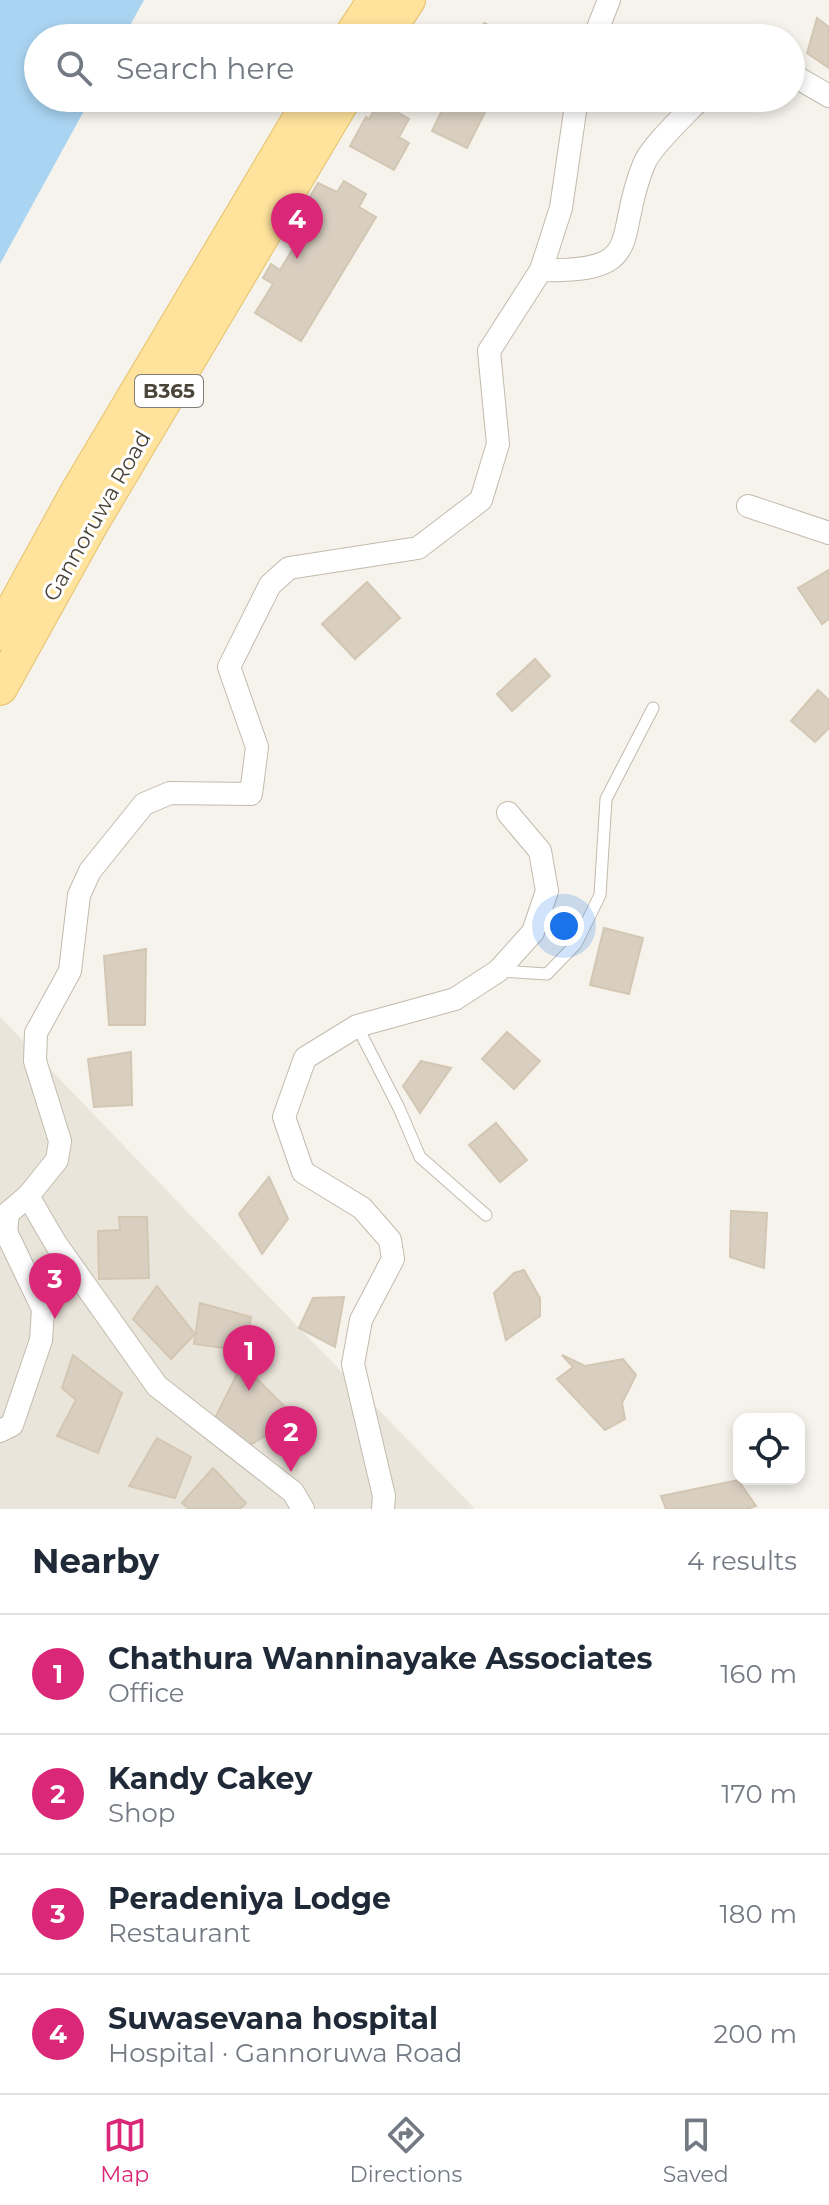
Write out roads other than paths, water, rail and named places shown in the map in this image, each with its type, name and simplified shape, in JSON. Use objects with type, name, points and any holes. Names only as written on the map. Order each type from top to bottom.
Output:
[{"type":"main road","points":[[359,24],[375,0]]},
{"type":"main road","points":[[392,24],[408,0]]},
{"type":"main road","name":"Gannoruwa Road","points":[[0,633],[77,493],[304,112]]},
{"type":"main road","name":"Gannoruwa Road","points":[[0,688],[91,524],[336,112]]},
{"type":"street","points":[[600,24],[609,0]]},
{"type":"street","points":[[805,82],[829,96]]},
{"type":"street","points":[[0,1431],[12,1425],[41,1340],[43,1309],[6,1232],[8,1213],[28,1196],[57,1160],[60,1141],[35,1061],[36,1033],[70,971],[79,895],[90,871],[144,804],[170,793],[251,794],[257,747],[229,667],[270,585],[289,568],[418,548],[481,500],[498,444],[489,351],[541,270],[561,208],[575,112]]},
{"type":"street","points":[[541,270],[571,271],[610,262],[622,248],[644,161],[688,112]]},
{"type":"street","points":[[748,506],[829,533]]},
{"type":"street","points":[[383,1509],[384,1496],[353,1364],[361,1320],[393,1259],[390,1240],[362,1208],[303,1172],[284,1117],[305,1058],[357,1026],[455,999],[498,971],[533,932],[547,891],[540,851],[508,813]]},
{"type":"street","points":[[28,1196],[56,1244],[157,1386],[293,1492],[303,1509]]},
{"type":"lane","points":[[498,971],[547,974],[576,944],[600,895],[606,799],[653,708]]},
{"type":"lane","points":[[357,1026],[420,1157],[486,1215]]},
{"type":"water","points":[[0,0],[144,0],[131,24],[24,24],[24,112],[83,112],[0,264]]},
{"type":"place","name":"Suwasevana hospital","points":[[297,259]]},
{"type":"place","name":"Peradeniya Lodge","points":[[55,1319]]},
{"type":"place","name":"Chathura Wanninayake Associates","points":[[249,1391]]},
{"type":"place","name":"Kandy Cakey","points":[[291,1472]]}]
